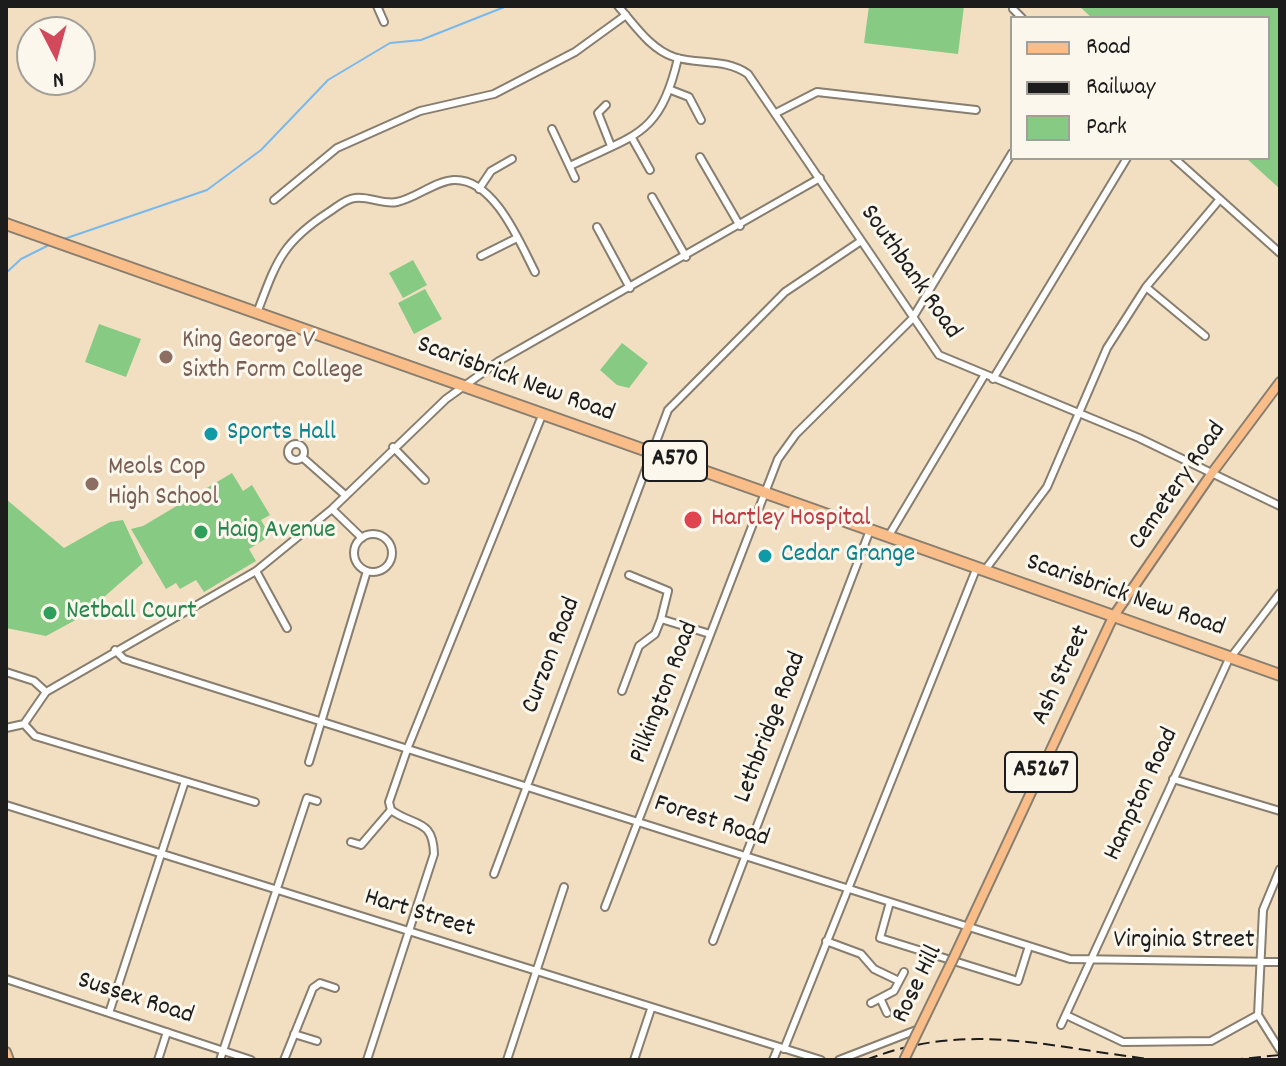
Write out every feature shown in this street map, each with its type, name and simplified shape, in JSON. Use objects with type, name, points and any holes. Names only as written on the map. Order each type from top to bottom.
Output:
[{"type":"highway","name":"Scarisbrick New Road","points":[[6,224],[1280,675]]},
{"type":"main road","name":"Cemetery Road","points":[[1113,617],[1212,473],[1280,382]]},
{"type":"main road","name":"Ash Street","points":[[969,927],[1113,617]]},
{"type":"main road","name":"Rose Hill","points":[[904,1060],[969,927]]},
{"type":"main road","points":[[6,1052],[9,1060]]},
{"type":"street","points":[[377,6],[384,22]]},
{"type":"street","name":"Southbank Road","points":[[618,6],[651,42],[678,58],[741,69],[778,112],[912,319],[939,355],[1212,473],[1280,506]]},
{"type":"street","points":[[1013,9],[1020,16]]},
{"type":"street","points":[[274,200],[337,148],[420,111],[494,94],[591,43],[626,15]]},
{"type":"street","points":[[570,166],[632,138],[653,123],[671,90],[678,58]]},
{"type":"street","points":[[671,90],[689,97],[701,120]]},
{"type":"street","points":[[778,112],[817,92],[976,110]]},
{"type":"street","points":[[606,105],[598,113],[611,146]]},
{"type":"street","points":[[552,129],[575,178]]},
{"type":"street","points":[[632,138],[650,170]]},
{"type":"street","name":"Pilkington Road","points":[[605,907],[778,459],[796,434],[912,319],[1010,156]]},
{"type":"street","points":[[700,157],[740,226]]},
{"type":"street","points":[[479,189],[491,171],[512,159]]},
{"type":"street","points":[[993,379],[1126,160]]},
{"type":"street","points":[[1176,160],[1280,253]]},
{"type":"street","points":[[6,728],[24,724],[46,692],[256,571],[332,509],[393,447],[464,386],[533,339],[686,257],[820,178]]},
{"type":"street","points":[[257,313],[278,257],[288,244],[342,203],[359,197],[394,202],[450,180],[465,182],[479,189],[499,206],[535,272]]},
{"type":"street","points":[[652,197],[686,257]]},
{"type":"street","points":[[773,1060],[781,1048],[981,569],[1047,487],[1107,348],[1146,287],[1220,199]]},
{"type":"street","points":[[597,227],[630,288]]},
{"type":"street","points":[[481,256],[517,238]]},
{"type":"street","name":"Curzon Road","points":[[494,874],[668,410],[785,292],[861,241]]},
{"type":"street","points":[[1146,287],[1205,336]]},
{"type":"street","points":[[888,537],[984,376]]},
{"type":"street","points":[[391,810],[389,802],[408,747],[543,413]]},
{"type":"street","points":[[393,447],[425,480]]},
{"type":"street","points":[[302,457],[345,495]]},
{"type":"street","points":[[332,509],[362,538]]},
{"type":"street","name":"Lethbridge Road","points":[[713,941],[870,530]]},
{"type":"street","points":[[380,536],[392,550],[385,568],[367,571],[358,564],[354,553],[362,538],[380,536]]},
{"type":"street","points":[[256,571],[287,628]]},
{"type":"street","points":[[309,762],[367,571]]},
{"type":"street","points":[[622,691],[639,646],[655,634],[668,591],[629,575]]},
{"type":"street","name":"Hampton Road","points":[[1061,1025],[1230,657],[1280,593]]},
{"type":"street","points":[[661,619],[710,634]]},
{"type":"street","name":"Forest Road","points":[[115,650],[124,659],[1029,946],[1088,962]]},
{"type":"street","points":[[6,672],[34,681],[46,692]]},
{"type":"street","points":[[24,724],[35,736],[255,802]]},
{"type":"street","points":[[1173,779],[1280,811]]},
{"type":"street","points":[[109,1013],[185,781]]},
{"type":"street","points":[[217,803],[220,792]]},
{"type":"street","points":[[220,1060],[307,798],[317,801]]},
{"type":"street","name":"Hart Street","points":[[6,805],[821,1060]]},
{"type":"street","points":[[351,842],[361,845],[391,810]]},
{"type":"street","points":[[367,1060],[434,854],[434,839],[421,824],[391,810]]},
{"type":"street","points":[[1278,1048],[1258,1015],[1263,910],[1280,869]]},
{"type":"street","points":[[507,1060],[564,887]]},
{"type":"street","points":[[890,902],[880,938],[1018,981],[1029,946]]},
{"type":"street","points":[[826,941],[861,954],[874,969],[899,981]]},
{"type":"street","name":"Virginia Street","points":[[1088,962],[1280,962]]},
{"type":"street","points":[[871,1003],[894,991],[904,972]]},
{"type":"street","name":"Sussex Road","points":[[6,979],[251,1060]]},
{"type":"street","points":[[284,1060],[313,988],[320,983],[335,988]]},
{"type":"street","points":[[881,1000],[887,1013]]},
{"type":"street","points":[[634,1060],[651,1009]]},
{"type":"street","points":[[1066,1015],[1123,1042],[1211,1041],[1258,1015]]},
{"type":"street","points":[[288,1017],[298,1023]]},
{"type":"street","points":[[839,1060],[919,1029]]},
{"type":"street","points":[[158,1060],[167,1032]]},
{"type":"street","points":[[294,1034],[317,1041]]},
{"type":"green space","points":[[869,6],[964,6],[958,54],[864,43]]},
{"type":"green space","points":[[1079,6],[1280,6],[1280,189],[1248,160],[1270,160],[1270,16],[1090,16]]},
{"type":"green space","points":[[413,260],[427,285],[403,298],[389,273]]},
{"type":"green space","points":[[425,289],[442,319],[414,334],[398,303]]},
{"type":"green space","points":[[99,324],[141,339],[126,377],[85,362]]},
{"type":"green space","points":[[622,343],[648,363],[629,388],[617,385],[600,370]]},
{"type":"green space","name":"Haig Avenue","points":[[232,473],[243,491],[252,485],[270,515],[261,520],[270,536],[249,549],[256,561],[204,592],[196,580],[180,589],[176,583],[166,589],[131,529],[143,526]]},
{"type":"green space","points":[[6,499],[64,548],[110,522],[123,520],[143,563],[81,617],[46,636],[6,628]]},
{"type":"waterway","points":[[61,240],[207,190],[261,150],[328,80],[390,43],[421,40],[507,6]]},
{"type":"waterway","points":[[6,273],[21,259],[51,244]]},
{"type":"railway","points":[[866,1060],[940,1041],[976,1039],[1047,1044],[1158,1060]]},
{"type":"railway","points":[[1231,1060],[1280,1055]]},
{"type":"place","name":"King George V Sixth Form College","points":[[166,357]]},
{"type":"place","name":"Sports Hall","points":[[211,434]]},
{"type":"place","name":"Meols Cop High School","points":[[92,484]]},
{"type":"place","name":"Hartley Hospital","points":[[693,520]]},
{"type":"place","name":"Haig Avenue","points":[[201,532]]},
{"type":"place","name":"Cedar Grange","points":[[765,556]]},
{"type":"place","name":"Netball Court","points":[[50,613]]}]
